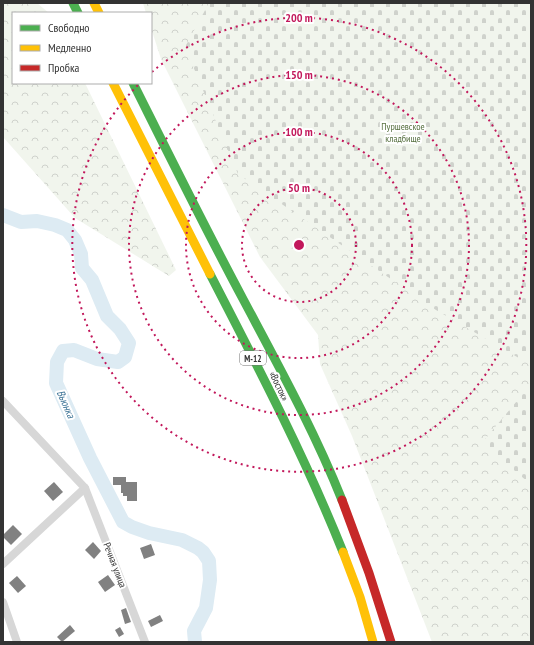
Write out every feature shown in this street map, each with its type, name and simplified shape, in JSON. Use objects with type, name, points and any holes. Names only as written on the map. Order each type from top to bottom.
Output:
[{"type":"highway","points":[[73,3],[78,12]]},
{"type":"highway","points":[[94,3],[98,12]]},
{"type":"highway","name":"«Восток»","points":[[114,84],[267,386],[326,507],[360,597],[373,642]]},
{"type":"highway","name":"«Восток»","points":[[134,84],[326,461],[344,503],[375,587],[391,642]]},
{"type":"street","points":[[3,401],[86,488],[3,564]]},
{"type":"street","name":"Речная улица","points":[[86,488],[145,642]]},
{"type":"street","points":[[3,602],[16,642]]},
{"type":"green space","points":[[3,3],[37,3],[48,12],[12,12],[12,84],[85,84],[176,270],[169,276],[75,218],[3,137]]},
{"type":"green space","points":[[143,3],[531,3],[531,642],[432,642],[352,436],[320,364],[318,335],[260,257],[161,59],[152,31],[152,12],[146,12]]},
{"type":"green space","name":"Пуршевское кладбище","points":[[209,3],[531,3],[531,365],[436,310],[238,174],[185,47]]},
{"type":"green space","points":[[531,384],[531,479],[528,482],[482,443]]},
{"type":"building","points":[[113,477],[126,477],[126,482],[137,482],[137,501],[127,501],[127,496],[123,496],[123,493],[121,493],[121,485],[113,485]]},
{"type":"building","points":[[54,482],[63,492],[53,501],[44,491]]},
{"type":"building","points":[[13,525],[22,534],[11,545],[3,537],[3,535]]},
{"type":"building","points":[[93,542],[101,551],[94,559],[85,550]]},
{"type":"building","points":[[151,544],[155,555],[144,559],[140,548]]},
{"type":"building","points":[[108,575],[115,585],[105,592],[98,582]]},
{"type":"building","points":[[17,576],[26,586],[18,593],[9,583]]},
{"type":"building","points":[[126,608],[131,622],[125,624],[121,610]]},
{"type":"building","points":[[160,615],[163,621],[151,627],[148,621]]},
{"type":"building","points":[[70,625],[75,631],[62,642],[57,637]]},
{"type":"building","points":[[120,627],[124,634],[119,637],[115,630]]},
{"type":"waterway","name":"Вьюнка","points":[[3,215],[21,222],[37,221],[55,225],[67,230],[75,240],[81,254],[82,268],[92,280],[107,316],[120,329],[129,343],[125,357],[118,362],[97,359],[74,350],[63,351],[57,362],[56,383],[90,458],[123,522],[149,533],[182,540],[198,548],[203,552],[209,561],[210,580],[206,608],[194,631],[195,642]]},
{"type":"traffic: fast","points":[[73,3],[78,12]]},
{"type":"traffic: fast","points":[[134,84],[187,191],[295,398],[320,448],[342,500]]},
{"type":"traffic: fast","points":[[210,274],[297,446],[343,552]]},
{"type":"traffic: slow","points":[[94,3],[98,12]]},
{"type":"traffic: slow","points":[[114,84],[210,274]]},
{"type":"traffic: slow","points":[[343,552],[360,597],[373,642]]},
{"type":"traffic: jam","points":[[342,500],[369,573],[391,642]]}]
